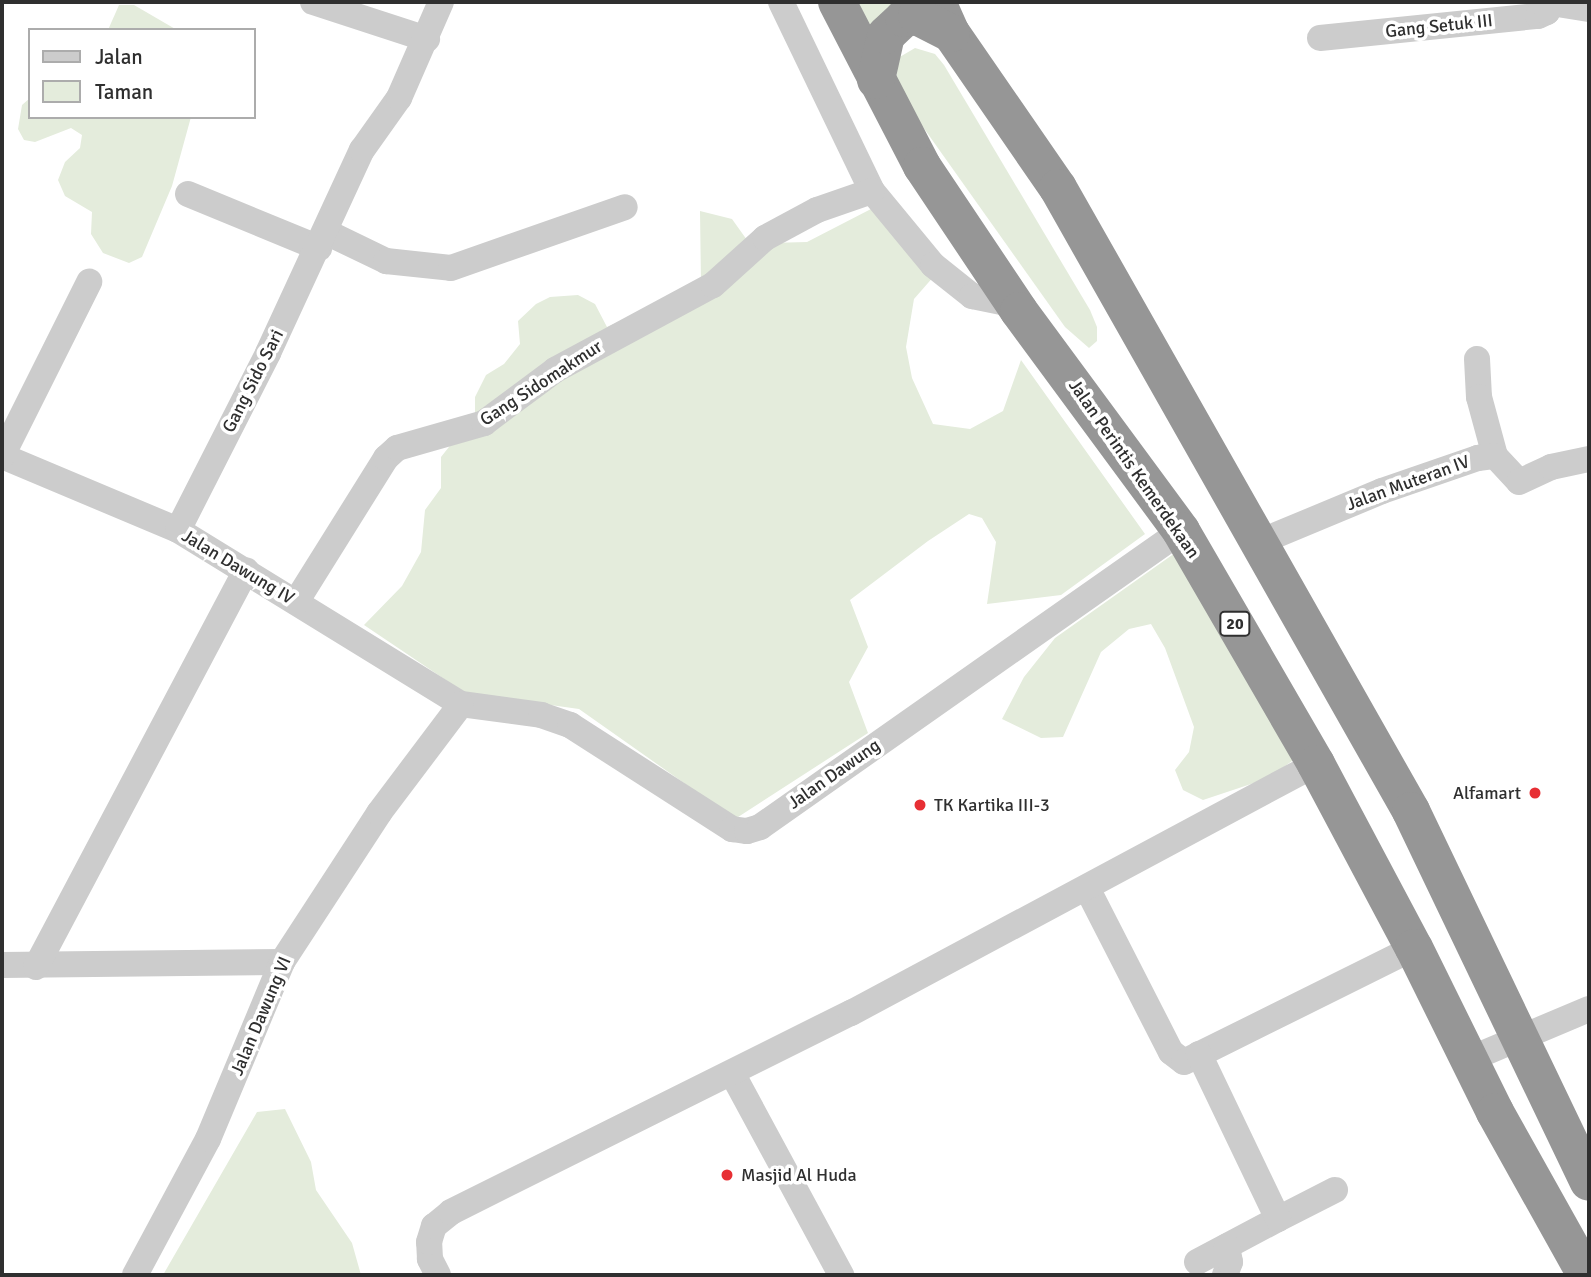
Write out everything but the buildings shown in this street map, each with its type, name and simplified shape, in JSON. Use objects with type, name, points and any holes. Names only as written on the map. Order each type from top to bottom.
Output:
[{"type":"highway","name":"Jalan Perintis Kemerdekaan","points":[[837,2],[922,166],[1016,305],[1181,531],[1316,764],[1586,1275]]},
{"type":"highway","points":[[876,80],[886,35],[904,18],[944,17],[1058,188],[1262,541],[1411,811],[1589,1182]]},
{"type":"street","points":[[313,2],[427,39]]},
{"type":"street","name":"Gang Sido Sari","points":[[178,530],[323,240],[362,150],[399,99],[441,2]]},
{"type":"street","points":[[781,2],[872,191],[933,265],[972,296],[1016,305]]},
{"type":"street","points":[[1551,2],[1589,9]]},
{"type":"street","name":"Gang Setuk III","points":[[1320,38],[1538,16],[1551,2]]},
{"type":"street","name":"Gang Sidomakmur","points":[[296,602],[386,458],[397,448],[484,423],[555,370],[713,285],[765,237],[817,210],[872,191]]},
{"type":"street","points":[[188,194],[386,261],[451,268],[625,207]]},
{"type":"street","name":"Jalan Dawung IV","points":[[89,282],[2,456],[178,530],[461,704]]},
{"type":"street","points":[[1477,359],[1479,397],[1495,456]]},
{"type":"street","name":"Jalan Muteran IV","points":[[1262,541],[1382,491],[1495,456],[1519,482],[1551,467],[1589,459]]},
{"type":"street","name":"Jalan Dawung","points":[[461,704],[541,715],[570,725],[732,829],[747,831],[760,827],[1181,531]]},
{"type":"street","points":[[36,967],[246,570]]},
{"type":"street","name":"Jalan Dawung VI","points":[[135,1275],[208,1139],[282,962],[379,813],[461,704]]},
{"type":"street","points":[[438,1275],[430,1259],[429,1242],[434,1226],[451,1212],[732,1073],[1087,888],[1316,764]]},
{"type":"street","points":[[1087,888],[1171,1052],[1184,1062],[1414,948]]},
{"type":"street","points":[[2,965],[36,967],[282,962]]},
{"type":"street","points":[[1470,1059],[1589,1009]]},
{"type":"street","points":[[1199,1054],[1278,1219]]},
{"type":"street","points":[[732,1073],[841,1275]]},
{"type":"street","points":[[1197,1262],[1335,1190]]},
{"type":"street","points":[[1225,1275],[1230,1262],[1227,1246]]},
{"type":"green space","points":[[853,2],[879,3],[920,2],[872,27]]},
{"type":"green space","points":[[119,5],[134,5],[174,28],[109,28]]},
{"type":"green space","points":[[915,48],[935,54],[944,65],[1090,310],[1097,327],[1097,341],[1089,348],[1065,327],[896,89],[898,58]]},
{"type":"green space","points":[[28,100],[28,119],[190,119],[172,186],[142,257],[129,263],[103,253],[91,234],[92,212],[65,196],[58,180],[65,162],[80,148],[82,135],[71,128],[35,142],[24,140],[18,129],[22,105]]},
{"type":"green space","points":[[871,209],[935,275],[914,299],[906,347],[912,378],[933,424],[970,429],[1003,411],[1021,360],[1145,534],[1061,595],[987,604],[996,542],[982,518],[969,514],[928,541],[850,600],[868,647],[849,682],[868,733],[735,819],[579,709],[465,693],[364,625],[402,586],[421,552],[425,510],[441,488],[441,457],[475,414],[475,397],[486,375],[504,364],[520,344],[518,321],[536,304],[550,297],[578,295],[595,304],[607,327],[701,285],[700,211],[732,219],[747,240],[769,243],[807,242]]},
{"type":"green space","points":[[1175,553],[1296,758],[1269,778],[1203,800],[1183,790],[1175,770],[1189,752],[1194,727],[1165,648],[1151,624],[1129,629],[1101,652],[1063,737],[1041,738],[1002,719],[1024,677],[1055,638]]},
{"type":"green space","points":[[285,1109],[311,1162],[316,1190],[352,1243],[361,1275],[163,1275],[257,1112]]},
{"type":"place","name":"Alfamart","points":[[1535,793]]},
{"type":"place","name":"TK Kartika III-3","points":[[920,805]]},
{"type":"place","name":"Masjid Al Huda","points":[[727,1175]]}]
